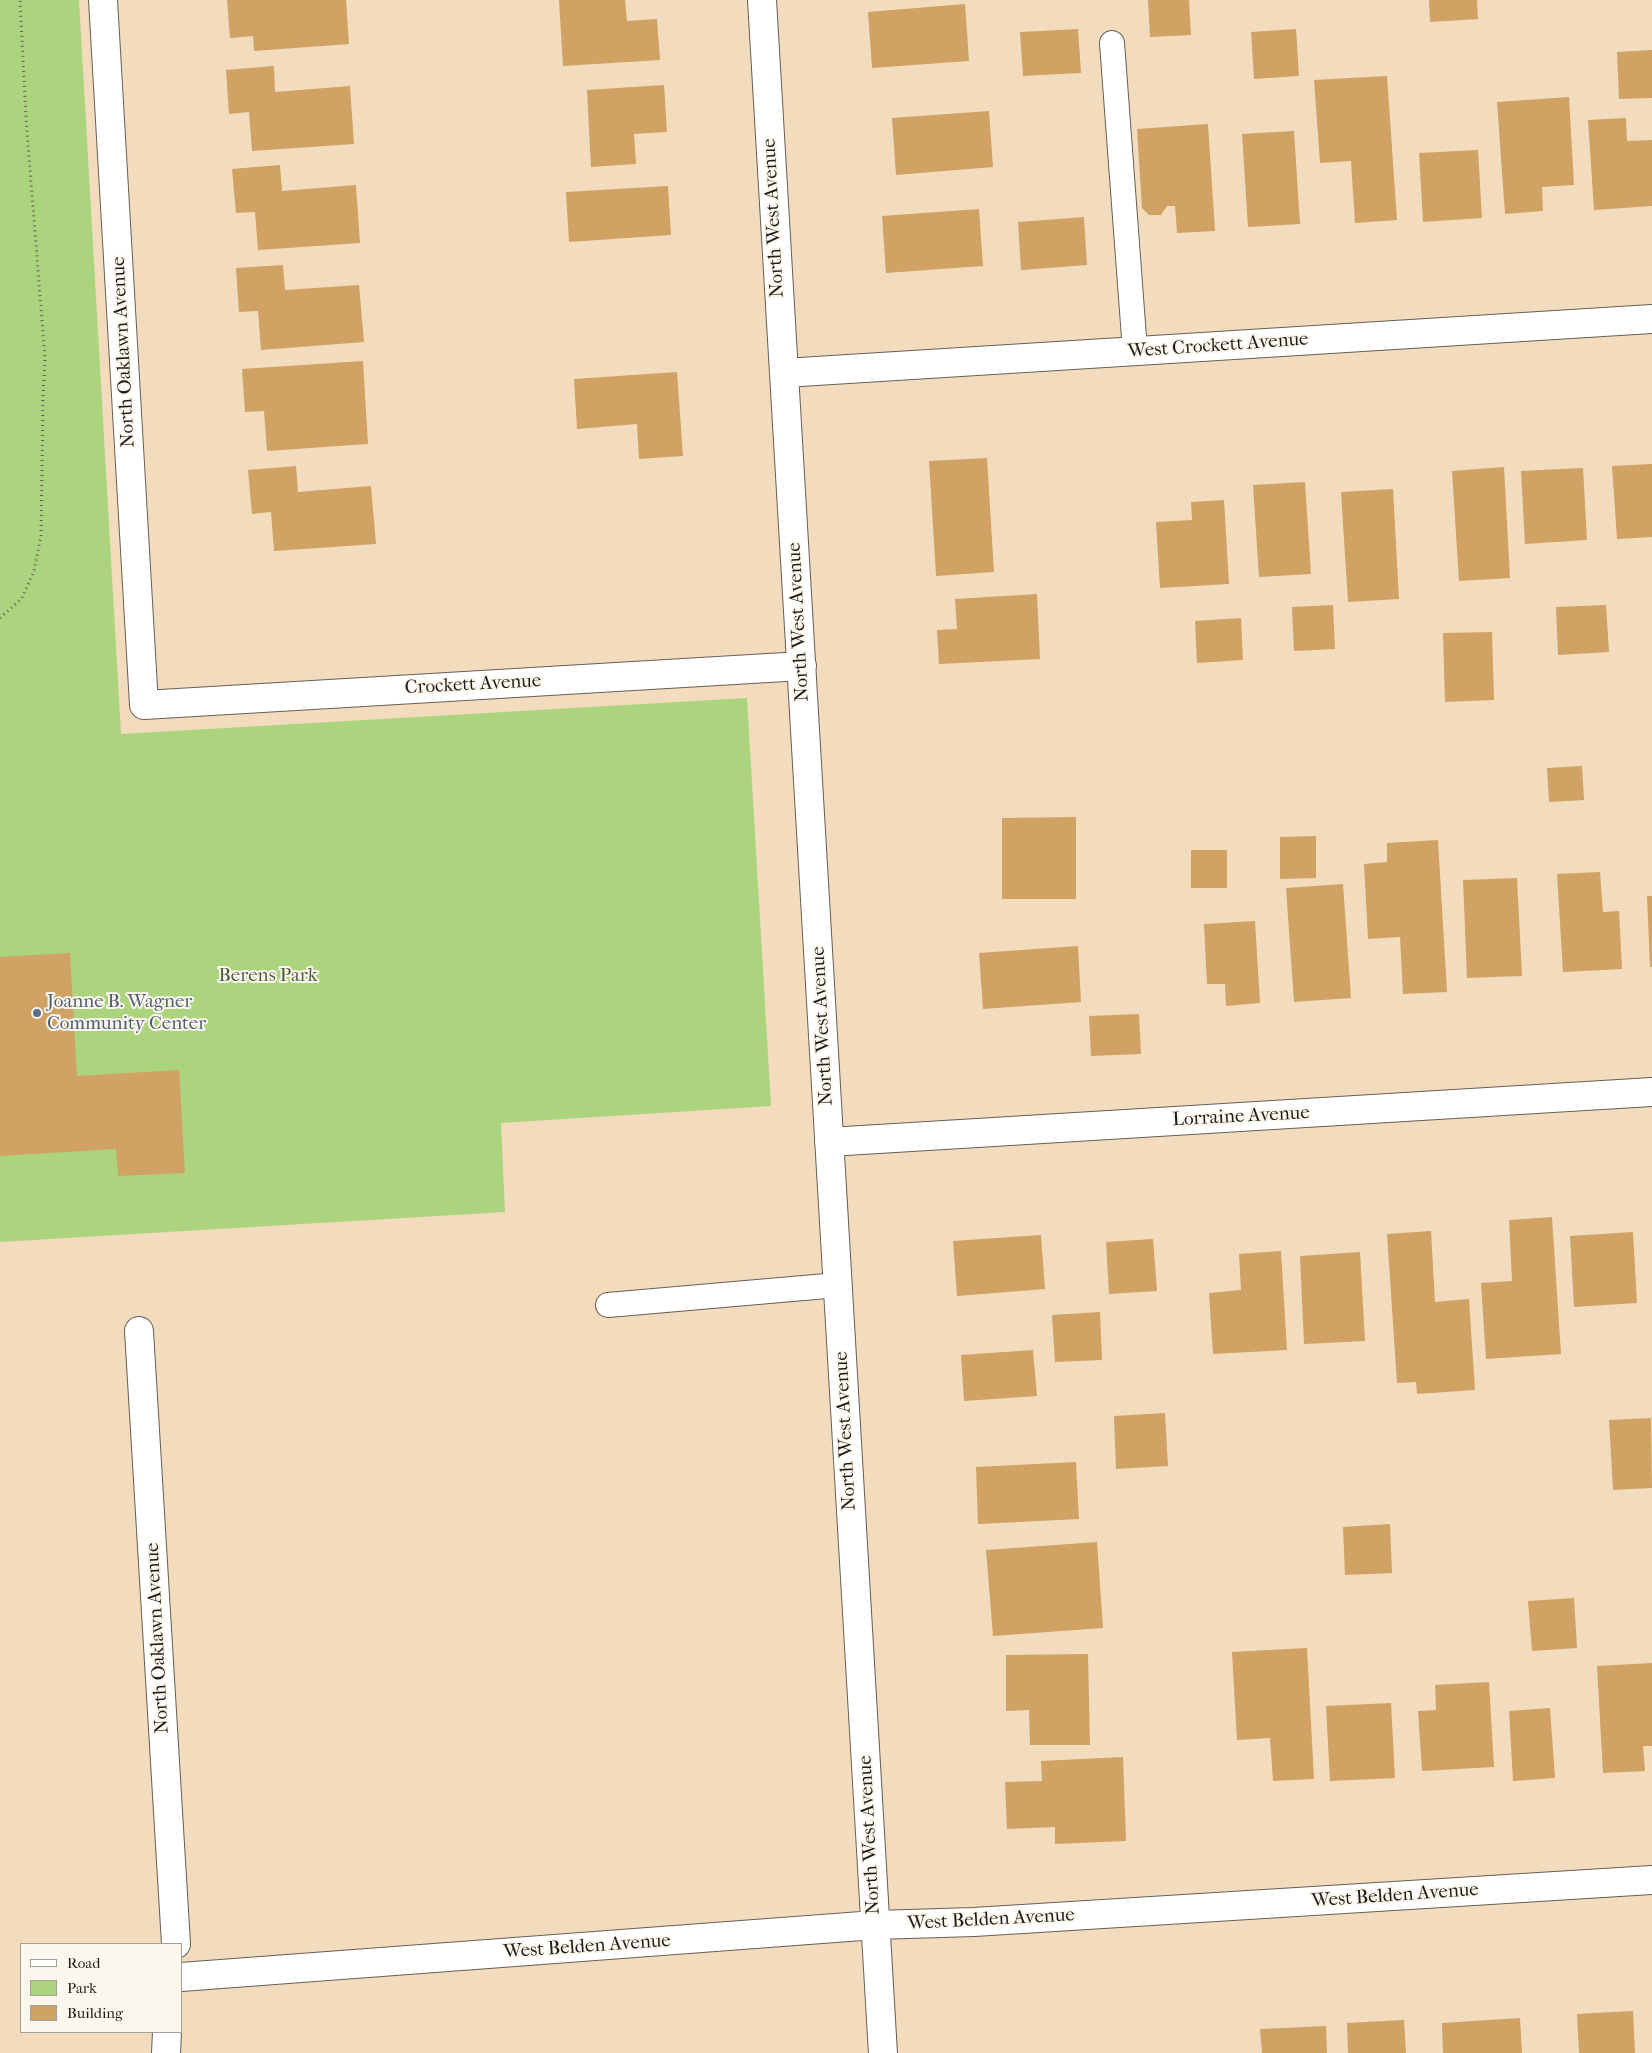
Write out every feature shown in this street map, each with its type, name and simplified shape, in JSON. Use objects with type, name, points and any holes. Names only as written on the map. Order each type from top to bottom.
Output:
[{"type":"street","name":"North Oaklawn Avenue","points":[[104,0],[144,705]]},
{"type":"street","name":"North West Avenue","points":[[762,0],[883,2053]]},
{"type":"street","name":"West Crockett Avenue","points":[[784,373],[1652,319]]},
{"type":"street","name":"Crockett Avenue","points":[[144,705],[802,666]]},
{"type":"street","name":"Lorraine Avenue","points":[[829,1142],[1652,1092]]},
{"type":"street","name":"North Oaklawn Avenue","points":[[139,1331],[176,1943]]},
{"type":"street","name":"West Belden Avenue","points":[[182,1977],[875,1925],[984,1922],[1652,1880]]},
{"type":"street","points":[[166,2053],[167,2033]]},
{"type":"lane","points":[[1112,43],[1135,351]]},
{"type":"lane","points":[[608,1305],[838,1284]]},
{"type":"path","points":[[0,618],[22,598],[34,572],[41,536],[45,358],[26,119],[20,0]]},
{"type":"green space","name":"Berens Park","points":[[0,0],[79,0],[121,734],[747,698],[771,1106],[501,1123],[505,1212],[0,1242]]},
{"type":"building","points":[[227,0],[346,0],[349,44],[254,51],[253,36],[230,38]]},
{"type":"building","points":[[559,0],[625,0],[627,21],[657,19],[660,60],[563,66]]},
{"type":"building","points":[[1148,0],[1189,0],[1191,35],[1150,37]]},
{"type":"building","points":[[1429,0],[1477,0],[1478,19],[1430,22]]},
{"type":"building","points":[[965,4],[969,61],[872,68],[868,12]]},
{"type":"building","points":[[1078,29],[1081,73],[1023,76],[1020,32]]},
{"type":"building","points":[[1296,29],[1299,76],[1254,79],[1251,32]]},
{"type":"building","points":[[1652,50],[1652,98],[1619,99],[1617,52]]},
{"type":"building","points":[[274,66],[275,92],[350,86],[354,144],[252,151],[249,112],[229,114],[226,70]]},
{"type":"building","points":[[1387,76],[1397,220],[1355,223],[1351,161],[1320,163],[1314,80]]},
{"type":"building","points":[[664,85],[667,132],[634,134],[636,164],[591,167],[587,90]]},
{"type":"building","points":[[1569,97],[1574,185],[1542,187],[1543,211],[1505,214],[1497,102]]},
{"type":"building","points":[[989,111],[993,167],[896,175],[892,118]]},
{"type":"building","points":[[1626,118],[1627,141],[1652,140],[1652,206],[1594,210],[1588,120]]},
{"type":"building","points":[[1208,124],[1215,231],[1177,233],[1175,206],[1167,206],[1161,215],[1149,215],[1142,208],[1137,129]]},
{"type":"building","points":[[1294,131],[1300,224],[1248,227],[1242,134]]},
{"type":"building","points":[[1478,150],[1482,218],[1423,222],[1419,153]]},
{"type":"building","points":[[280,165],[282,191],[356,185],[360,243],[258,250],[255,212],[236,213],[232,169]]},
{"type":"building","points":[[668,186],[671,235],[569,242],[566,192]]},
{"type":"building","points":[[979,209],[983,266],[886,273],[882,216]]},
{"type":"building","points":[[1084,217],[1087,265],[1021,270],[1018,222]]},
{"type":"building","points":[[283,265],[285,290],[359,285],[364,342],[261,350],[258,311],[239,312],[236,268]]},
{"type":"building","points":[[363,361],[368,444],[267,451],[264,411],[245,412],[242,369]]},
{"type":"building","points":[[677,372],[683,456],[639,459],[637,424],[577,429],[574,379]]},
{"type":"building","points":[[987,458],[994,572],[936,576],[929,461]]},
{"type":"building","points":[[1652,464],[1652,537],[1617,539],[1612,466]]},
{"type":"building","points":[[296,466],[298,492],[371,486],[376,544],[274,551],[271,512],[252,514],[248,470]]},
{"type":"building","points":[[1504,467],[1510,578],[1459,581],[1452,471]]},
{"type":"building","points":[[1583,468],[1587,540],[1525,544],[1521,471]]},
{"type":"building","points":[[1305,482],[1311,574],[1259,577],[1253,485]]},
{"type":"building","points":[[1393,489],[1399,599],[1348,602],[1341,492]]},
{"type":"building","points":[[1224,500],[1229,584],[1160,588],[1156,522],[1192,520],[1191,502]]},
{"type":"building","points":[[1037,594],[1040,659],[939,664],[937,630],[957,629],[955,599]]},
{"type":"building","points":[[1333,605],[1335,649],[1294,651],[1292,607]]},
{"type":"building","points":[[1606,605],[1609,652],[1558,655],[1556,607]]},
{"type":"building","points":[[1241,618],[1243,660],[1197,663],[1195,621]]},
{"type":"building","points":[[1492,632],[1494,700],[1445,702],[1443,633]]},
{"type":"building","points":[[1582,766],[1584,800],[1549,802],[1547,768]]},
{"type":"building","points":[[1076,817],[1076,899],[1002,899],[1002,818]]},
{"type":"building","points":[[1316,836],[1316,878],[1280,879],[1280,837]]},
{"type":"building","points":[[1438,840],[1447,992],[1403,994],[1400,937],[1368,939],[1364,864],[1387,862],[1387,843]]},
{"type":"building","points":[[1191,850],[1227,850],[1227,888],[1191,888]]},
{"type":"building","points":[[1600,872],[1603,912],[1619,911],[1622,969],[1563,972],[1557,874]]},
{"type":"building","points":[[1517,878],[1522,976],[1467,978],[1463,880]]},
{"type":"building","points":[[1343,884],[1351,998],[1294,1002],[1286,888]]},
{"type":"building","points":[[1647,896],[1652,896],[1652,967],[1650,967]]},
{"type":"building","points":[[1255,921],[1260,1003],[1226,1006],[1225,984],[1207,984],[1204,924]]},
{"type":"building","points":[[1078,946],[1081,1002],[983,1009],[979,953]]},
{"type":"building","name":"Joanne B. Wagner Community Center","points":[[70,953],[77,1076],[179,1070],[185,1173],[118,1176],[116,1149],[0,1156],[0,957]]},
{"type":"building","points":[[1139,1014],[1141,1054],[1091,1056],[1089,1016]]},
{"type":"building","points":[[1552,1217],[1561,1354],[1486,1359],[1481,1283],[1512,1281],[1509,1220]]},
{"type":"building","points":[[1431,1231],[1435,1302],[1469,1299],[1475,1390],[1417,1394],[1416,1382],[1397,1383],[1387,1234]]},
{"type":"building","points":[[1633,1232],[1637,1303],[1574,1307],[1570,1236]]},
{"type":"building","points":[[1041,1235],[1045,1289],[957,1296],[953,1241]]},
{"type":"building","points":[[1153,1239],[1157,1291],[1109,1294],[1106,1242]]},
{"type":"building","points":[[1281,1251],[1287,1350],[1213,1354],[1209,1293],[1241,1290],[1239,1254]]},
{"type":"building","points":[[1360,1252],[1365,1341],[1304,1344],[1300,1256]]},
{"type":"building","points":[[1100,1312],[1102,1360],[1055,1362],[1052,1315]]},
{"type":"building","points":[[1033,1350],[1037,1396],[964,1401],[961,1355]]},
{"type":"building","points":[[1165,1413],[1168,1466],[1116,1469],[1114,1416]]},
{"type":"building","points":[[1651,1418],[1652,1488],[1613,1490],[1609,1420]]},
{"type":"building","points":[[1076,1462],[1079,1519],[978,1524],[976,1467]]},
{"type":"building","points":[[1390,1524],[1392,1573],[1345,1575],[1343,1527]]},
{"type":"building","points":[[1097,1542],[1103,1628],[993,1636],[986,1550]]},
{"type":"building","points":[[1574,1598],[1577,1648],[1532,1651],[1528,1601]]},
{"type":"building","points":[[1307,1648],[1314,1779],[1273,1781],[1270,1738],[1237,1740],[1232,1652]]},
{"type":"building","points":[[1088,1654],[1090,1745],[1030,1745],[1029,1710],[1006,1711],[1006,1655]]},
{"type":"building","points":[[1652,1663],[1652,1746],[1643,1746],[1645,1771],[1603,1773],[1597,1666]]},
{"type":"building","points":[[1489,1682],[1494,1767],[1422,1771],[1418,1711],[1436,1710],[1435,1685]]},
{"type":"building","points":[[1391,1703],[1395,1778],[1330,1781],[1326,1706]]},
{"type":"building","points":[[1550,1708],[1555,1778],[1513,1781],[1509,1711]]},
{"type":"building","points":[[1123,1757],[1126,1841],[1055,1844],[1055,1827],[1007,1829],[1005,1782],[1042,1781],[1041,1761]]},
{"type":"building","points":[[1633,2011],[1635,2053],[1579,2053],[1577,2014]]},
{"type":"building","points":[[1520,2018],[1522,2053],[1443,2053],[1442,2023]]},
{"type":"building","points":[[1404,2020],[1406,2053],[1348,2053],[1347,2023]]},
{"type":"building","points":[[1326,2026],[1327,2053],[1262,2053],[1260,2029]]},
{"type":"place","name":"Joanne B. Wagner Community Center","points":[[37,1013]]}]
